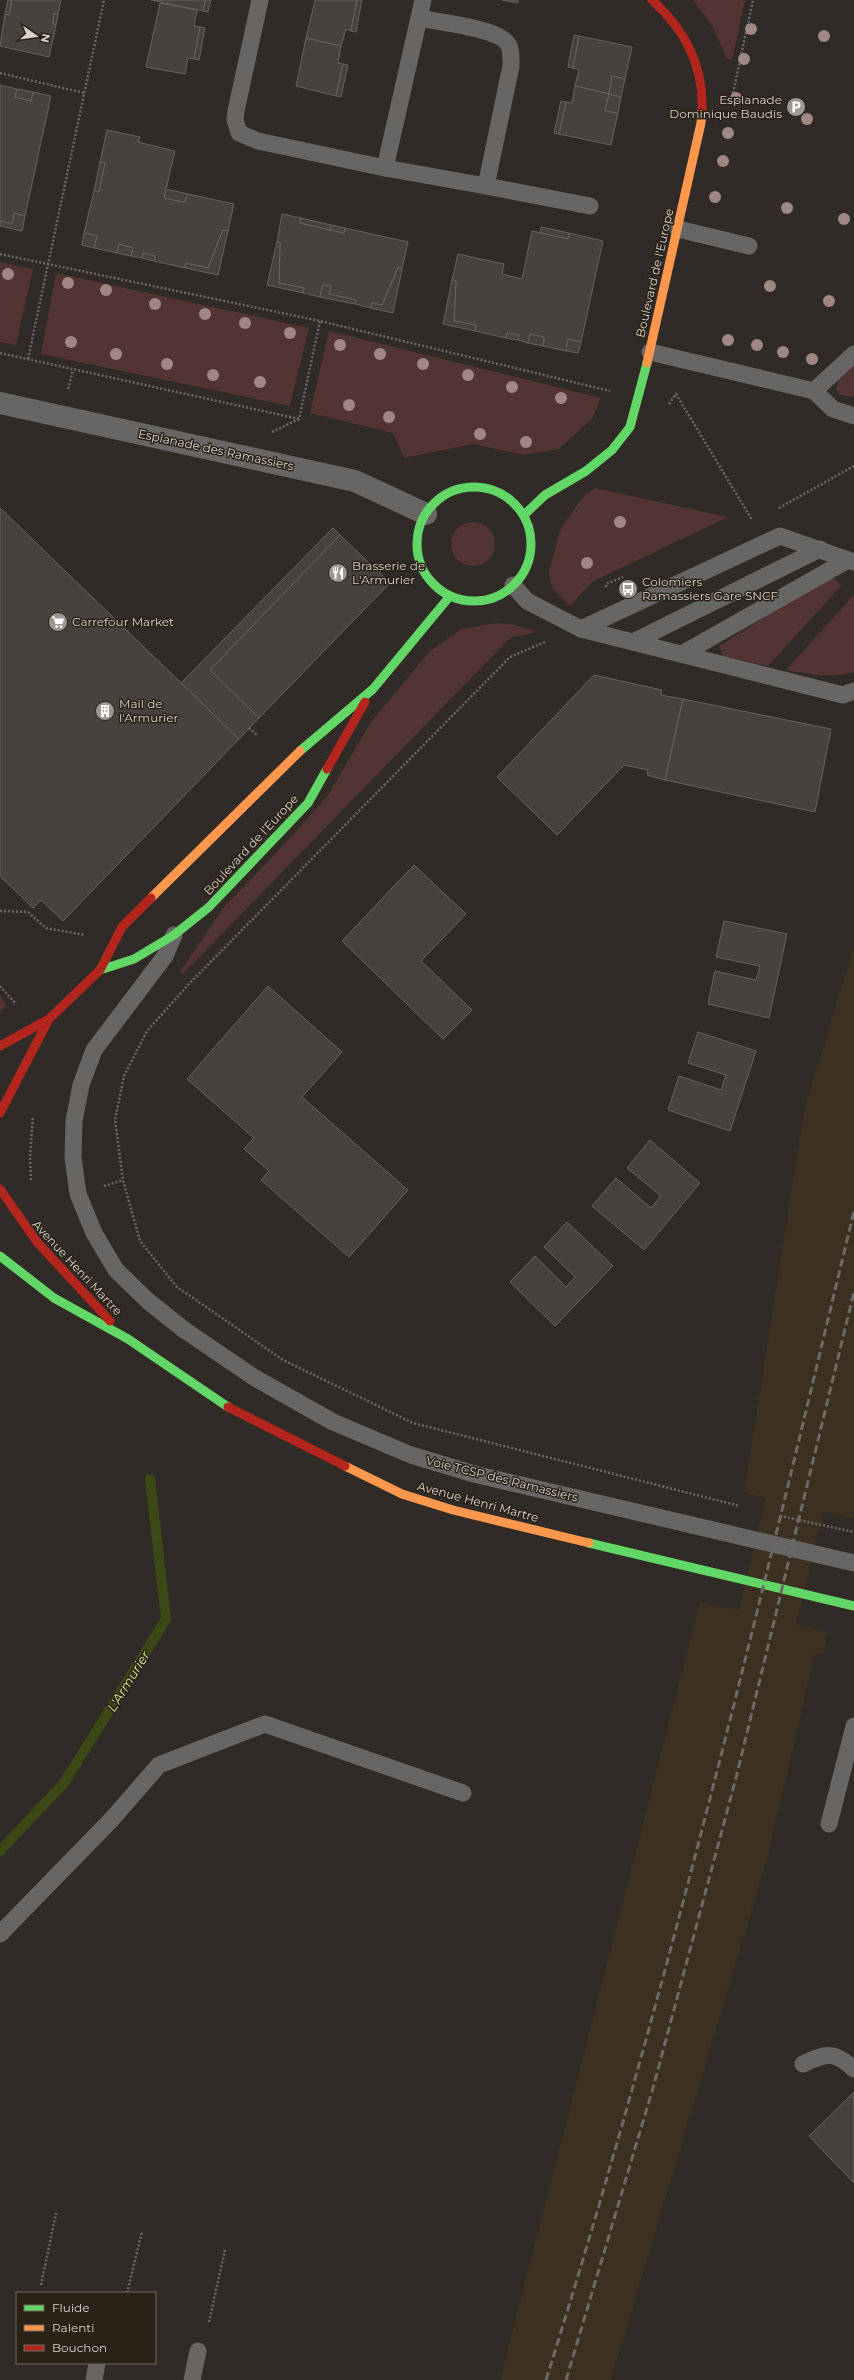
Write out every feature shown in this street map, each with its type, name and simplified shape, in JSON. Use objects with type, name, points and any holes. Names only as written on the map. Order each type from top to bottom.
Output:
[{"type":"main road","name":"Boulevard de l'Europe","points":[[524,515],[545,495],[586,471],[612,450],[630,427],[639,398],[678,229],[700,123],[703,88],[700,69],[688,44],[675,23],[652,0]]},
{"type":"main road","points":[[463,488],[487,488],[508,498],[524,515],[529,529],[531,545],[529,560],[522,574],[513,585],[499,595],[483,600],[466,600],[450,596],[430,580],[421,565],[417,548],[418,530],[426,514],[442,496],[463,488]]},
{"type":"main road","name":"Boulevard de l'Europe","points":[[100,970],[134,959],[174,935],[209,907],[308,802],[373,689],[450,596]]},
{"type":"main road","name":"Boulevard de l'Europe","points":[[0,1046],[49,1019],[100,970],[122,927],[240,811],[283,766],[373,689]]},
{"type":"main road","name":"Boulevard de l'Europe","points":[[0,1113],[15,1088],[49,1019]]},
{"type":"main road","name":"Avenue Henri Martre","points":[[0,1189],[22,1225],[70,1280],[128,1339]]},
{"type":"main road","name":"Avenue Henri Martre","points":[[0,1256],[54,1298],[128,1339],[237,1413],[402,1494],[453,1510],[854,1606]]},
{"type":"street","name":"Esplanade des Ramassiers","points":[[0,403],[355,481],[426,514]]},
{"type":"lane","points":[[260,0],[236,110],[235,120],[239,134],[258,141],[386,168],[590,206]]},
{"type":"lane","points":[[386,168],[423,0]]},
{"type":"lane","points":[[419,18],[491,33],[504,38],[510,49],[511,66],[486,186]]},
{"type":"lane","points":[[678,229],[749,246]]},
{"type":"lane","points":[[650,352],[814,391],[833,409],[854,416]]},
{"type":"lane","points":[[814,391],[854,354]]},
{"type":"lane","points":[[574,626],[780,536],[820,549],[850,561]]},
{"type":"lane","points":[[632,642],[820,549]]},
{"type":"lane","points":[[682,654],[850,561]]},
{"type":"lane","points":[[513,585],[527,601],[574,626],[843,695],[854,691]]},
{"type":"lane","name":"Voie TCSP des Ramassiers","points":[[174,935],[165,956],[94,1050],[81,1085],[74,1121],[73,1158],[78,1194],[88,1220],[116,1270],[148,1301],[183,1329],[255,1378],[332,1422],[411,1455],[474,1474],[854,1563]]},
{"type":"lane","points":[[0,1934],[112,1820],[158,1765],[265,1724],[463,1793]]},
{"type":"lane","points":[[829,1824],[854,1726]]},
{"type":"lane","points":[[803,2064],[816,2058],[832,2055],[840,2057],[854,2069]]},
{"type":"lane","points":[[192,2380],[198,2351]]},
{"type":"lane","points":[[94,2380],[98,2364]]},
{"type":"path","points":[[28,359],[104,0]]},
{"type":"path","points":[[0,73],[84,93]]},
{"type":"path","points":[[0,254],[320,321],[639,398]]},
{"type":"path","points":[[299,419],[320,321]]},
{"type":"path","points":[[0,353],[299,419]]},
{"type":"path","points":[[67,392],[73,370]]},
{"type":"path","points":[[676,394],[754,523]]},
{"type":"path","points":[[270,433],[299,419]]},
{"type":"path","points":[[774,511],[854,466]]},
{"type":"path","points":[[574,626],[549,640],[510,657],[189,984],[147,1031],[124,1076],[115,1120],[123,1180],[140,1241],[177,1287],[283,1360],[413,1423],[741,1507]]},
{"type":"path","points":[[249,728],[257,735]]},
{"type":"path","points":[[0,911],[28,912],[46,928],[86,935]]},
{"type":"path","points":[[0,986],[16,1004],[11,1009]]},
{"type":"path","points":[[15,1088],[33,1106],[30,1157],[31,1186]]},
{"type":"path","points":[[779,1516],[854,1532]]},
{"type":"path","points":[[41,2285],[56,2213]]},
{"type":"path","points":[[127,2292],[142,2232]]},
{"type":"path","points":[[209,2322],[225,2250]]},
{"type":"shaded area","points":[[693,0],[745,0],[732,60],[727,59],[713,27]]},
{"type":"shaded area","points":[[0,262],[33,269],[16,345],[0,342]]},
{"type":"shaded area","points":[[56,273],[309,328],[290,406],[41,354]]},
{"type":"shaded area","points":[[329,331],[601,398],[592,419],[559,449],[524,455],[473,444],[404,458],[393,433],[310,413]]},
{"type":"shaded area","points":[[854,365],[854,397],[840,395],[836,390],[838,381]]},
{"type":"shaded area","points":[[595,488],[728,517],[592,582],[570,606],[552,588],[549,572],[560,530],[582,498]]},
{"type":"shaded area","points":[[473,522],[485,526],[491,532],[495,544],[491,556],[485,562],[473,566],[461,562],[455,556],[451,544],[455,532],[461,526]]},
{"type":"shaded area","points":[[834,577],[841,586],[768,666],[723,656],[719,646],[825,579]]},
{"type":"shaded area","points":[[854,595],[854,672],[828,675],[786,670]]},
{"type":"shaded area","points":[[496,623],[515,625],[537,632],[510,638],[183,974],[180,972],[224,907],[294,834],[328,795],[371,722],[429,652],[461,629]]},
{"type":"shaded area","points":[[854,946],[854,1519],[823,1512],[796,1624],[827,1632],[823,1653],[815,1653],[767,1859],[611,2380],[500,2380],[700,1602],[739,1610],[766,1498],[744,1493],[804,1111]]},
{"type":"shaded area","points":[[0,995],[7,1005],[0,1012]]},
{"type":"building","points":[[8,0],[12,0],[9,15],[5,14]]},
{"type":"building","points":[[12,0],[61,0],[58,14],[54,14],[53,24],[56,25],[49,57],[0,46],[5,14],[9,15]]},
{"type":"building","points":[[151,0],[205,0],[203,11]]},
{"type":"building","points":[[205,0],[211,0],[208,12],[203,11]]},
{"type":"building","points":[[315,0],[357,0],[351,31],[346,29],[341,46],[306,38]]},
{"type":"building","points":[[357,0],[362,0],[356,32],[351,31]]},
{"type":"building","points":[[502,0],[518,0],[518,3]]},
{"type":"building","points":[[160,3],[197,10],[194,26],[200,27],[194,59],[188,58],[185,74],[146,67]]},
{"type":"building","points":[[54,14],[58,14],[56,25],[53,24]]},
{"type":"building","points":[[200,27],[205,28],[199,60],[194,59]]},
{"type":"building","points":[[574,35],[579,36],[573,68],[568,67]]},
{"type":"building","points":[[579,36],[632,47],[625,79],[612,76],[609,94],[575,86],[579,70],[573,68]]},
{"type":"building","points":[[306,38],[341,46],[338,63],[343,64],[336,96],[296,86]]},
{"type":"building","points":[[343,64],[348,65],[341,97],[336,96]]},
{"type":"building","points":[[612,76],[625,79],[621,97],[609,94]]},
{"type":"building","points":[[0,85],[17,89],[15,97],[31,101],[33,92],[51,96],[25,216],[14,213],[12,224],[1,221],[0,226]]},
{"type":"building","points":[[575,86],[609,94],[605,111],[618,113],[611,145],[559,134],[566,102],[572,103]]},
{"type":"building","points":[[17,89],[33,92],[31,101],[15,97]]},
{"type":"building","points":[[609,94],[621,97],[618,113],[605,111]]},
{"type":"building","points":[[561,101],[566,102],[559,134],[554,133]]},
{"type":"building","points":[[107,130],[140,137],[138,142],[175,151],[164,198],[184,202],[188,194],[234,204],[228,231],[223,230],[208,268],[186,263],[185,268],[154,261],[155,256],[143,253],[142,258],[131,256],[133,248],[119,244],[117,253],[94,248],[97,236],[84,233],[94,191],[99,192],[105,163],[100,162]]},
{"type":"building","points":[[100,162],[105,163],[99,192],[94,191]]},
{"type":"building","points":[[166,189],[188,194],[184,202],[164,198]]},
{"type":"building","points":[[14,213],[25,216],[22,231],[0,226],[1,221],[12,224]]},
{"type":"building","points":[[282,214],[301,218],[300,223],[330,230],[344,233],[345,228],[408,242],[402,269],[398,268],[382,305],[372,303],[371,308],[355,304],[356,300],[329,294],[331,286],[323,285],[320,297],[303,293],[304,288],[279,283],[280,243],[277,242]]},
{"type":"building","points":[[301,218],[331,225],[330,230],[300,223]]},
{"type":"building","points":[[331,225],[345,228],[344,233],[330,230]]},
{"type":"building","points":[[541,227],[569,233],[568,239],[540,233]]},
{"type":"building","points":[[223,230],[228,231],[218,275],[185,268],[186,263],[208,268]]},
{"type":"building","points":[[532,231],[568,239],[569,233],[603,241],[581,342],[568,339],[566,351],[543,346],[544,337],[530,334],[528,343],[518,340],[519,335],[507,333],[506,338],[475,331],[476,325],[454,321],[456,281],[452,280],[458,254],[504,264],[502,274],[522,279]]},
{"type":"building","points":[[84,233],[97,236],[94,248],[82,245]]},
{"type":"building","points":[[277,242],[280,243],[279,283],[304,288],[303,293],[267,285]]},
{"type":"building","points":[[119,244],[133,248],[131,256],[117,253]]},
{"type":"building","points":[[143,253],[155,256],[154,261],[142,258]]},
{"type":"building","points":[[398,268],[402,269],[393,313],[371,308],[372,303],[382,305]]},
{"type":"building","points":[[452,280],[456,281],[454,321],[476,325],[475,331],[443,324]]},
{"type":"building","points":[[323,285],[331,286],[329,294],[356,300],[355,304],[320,297]]},
{"type":"building","points":[[507,333],[519,335],[518,340],[506,338]]},
{"type":"building","points":[[530,334],[544,337],[543,346],[528,343]]},
{"type":"building","points":[[568,339],[581,342],[578,353],[566,351]]},
{"type":"building","name":"Mail de l'Armurier","points":[[0,508],[239,739],[63,921],[41,900],[33,908],[0,876]]},
{"type":"building","points":[[333,528],[340,535],[210,670],[259,718],[239,739],[181,683]]},
{"type":"building","points":[[340,535],[390,583],[259,718],[210,670]]},
{"type":"building","points":[[594,675],[662,690],[661,695],[683,699],[665,780],[647,775],[648,770],[624,765],[557,835],[497,777]]},
{"type":"building","points":[[683,699],[831,729],[815,812],[665,780]]},
{"type":"building","points":[[414,865],[466,914],[421,961],[472,1010],[443,1039],[342,941]]},
{"type":"building","points":[[724,921],[787,934],[769,1018],[708,1004],[715,971],[756,980],[760,966],[716,957]]},
{"type":"building","points":[[268,986],[342,1052],[302,1097],[408,1190],[349,1257],[261,1180],[269,1171],[244,1149],[254,1138],[187,1079]]},
{"type":"building","points":[[698,1032],[756,1051],[730,1131],[668,1110],[679,1076],[721,1090],[726,1075],[688,1063]]},
{"type":"building","points":[[650,1140],[700,1183],[644,1250],[592,1206],[616,1178],[651,1208],[661,1196],[627,1168]]},
{"type":"building","points":[[567,1222],[613,1266],[555,1326],[510,1282],[535,1256],[566,1287],[575,1277],[544,1247]]},
{"type":"building","points":[[854,2092],[854,2183],[809,2136]]},
{"type":"waterway","name":"L'Armurier","points":[[0,1851],[64,1783],[166,1619],[150,1479]]},
{"type":"railway","points":[[546,2380],[632,2090],[672,1944],[747,1652],[854,1211]]},
{"type":"railway","points":[[566,2380],[653,2088],[736,1778],[854,1292]]},
{"type":"traffic: fast","points":[[524,515],[545,495],[586,471],[612,450],[630,427],[647,363]]},
{"type":"traffic: fast","points":[[474,487],[496,492],[514,504],[526,522],[531,544],[526,566],[514,584],[496,596],[474,601],[452,596],[434,584],[422,566],[417,544],[422,522],[434,504],[452,492],[474,487]]},
{"type":"traffic: fast","points":[[300,751],[373,689],[450,596]]},
{"type":"traffic: fast","points":[[100,970],[134,959],[174,935],[209,907],[308,803],[327,769]]},
{"type":"traffic: fast","points":[[0,1256],[54,1298],[128,1339],[228,1407]]},
{"type":"traffic: fast","points":[[589,1543],[854,1606]]},
{"type":"traffic: slow","points":[[647,363],[701,123],[702,111]]},
{"type":"traffic: slow","points":[[151,898],[300,751]]},
{"type":"traffic: slow","points":[[345,1466],[402,1494],[453,1510],[589,1543]]},
{"type":"traffic: jam","points":[[652,0],[664,11],[674,24],[683,36],[690,50],[700,78],[702,111]]},
{"type":"traffic: jam","points":[[327,769],[365,702]]},
{"type":"traffic: jam","points":[[0,1046],[49,1019],[100,970],[122,927],[151,898]]},
{"type":"traffic: jam","points":[[0,1113],[49,1019]]},
{"type":"traffic: jam","points":[[0,1189],[37,1242],[110,1321]]},
{"type":"traffic: jam","points":[[228,1407],[345,1466]]},
{"type":"place","name":"Esplanade Dominique Baudis","points":[[796,107]]},
{"type":"place","name":"Brasserie de L'Armurier","points":[[338,573]]},
{"type":"place","name":"Colomiers Ramassiers Gare SNCF","points":[[628,589]]},
{"type":"place","name":"Carrefour Market","points":[[58,622]]},
{"type":"place","name":"Mail de l'Armurier","points":[[105,711]]}]
